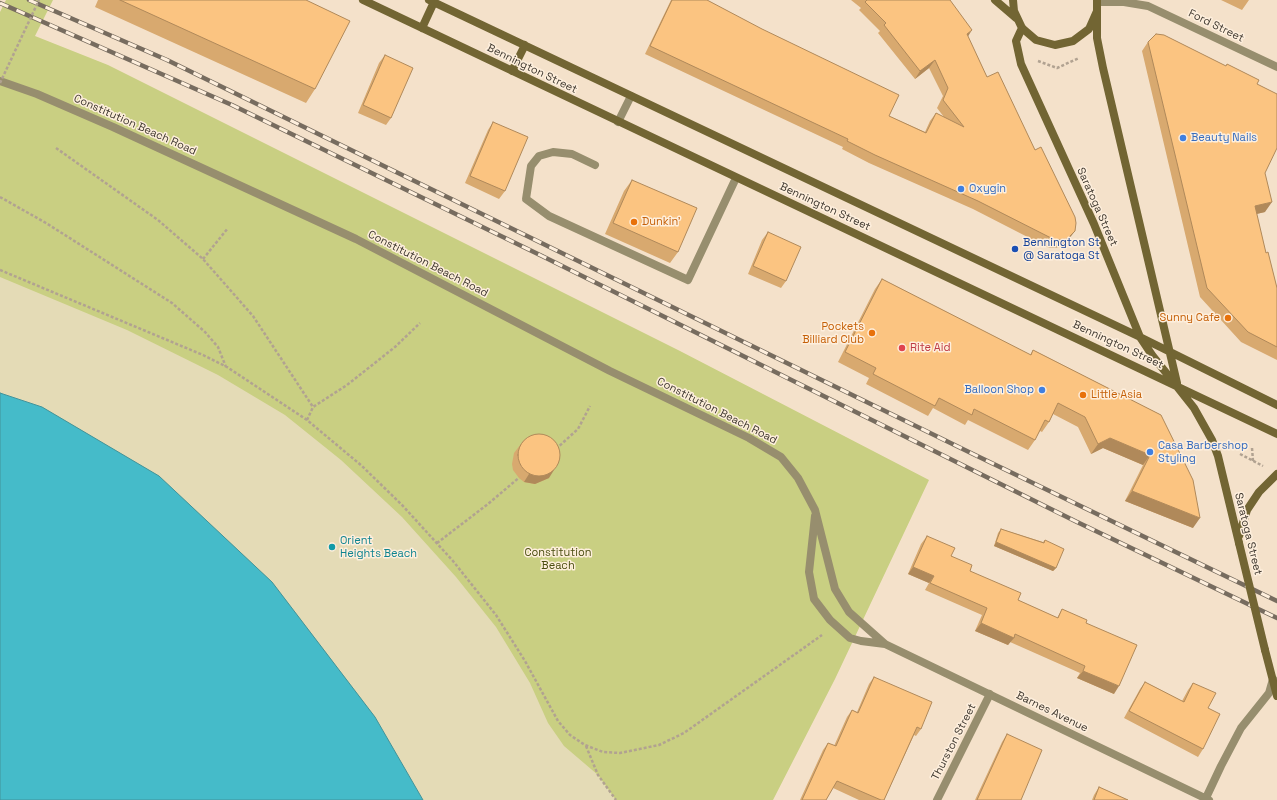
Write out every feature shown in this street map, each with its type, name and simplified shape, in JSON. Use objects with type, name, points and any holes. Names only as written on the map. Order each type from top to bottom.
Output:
[{"type":"main road","name":"Bennington Street","points":[[363,0],[1277,434]]},
{"type":"main road","points":[[995,0],[1017,18]]},
{"type":"main road","points":[[1013,0],[1014,11],[1022,28],[1036,40],[1046,44],[1064,44],[1073,41],[1089,29],[1097,11],[1097,1]]},
{"type":"main road","name":"Bennington Street","points":[[432,1],[1140,337],[1277,405]]},
{"type":"main road","points":[[422,28],[432,1]]},
{"type":"main road","name":"Saratoga Street","points":[[1097,11],[1096,28],[1102,62],[1178,386]]},
{"type":"main road","name":"Saratoga Street","points":[[1022,28],[1016,41],[1021,64],[1098,234],[1140,337],[1152,355],[1178,386],[1201,419],[1215,447],[1277,696]]},
{"type":"main road","points":[[512,71],[525,45]]},
{"type":"main road","points":[[1239,542],[1241,526],[1247,510],[1259,492],[1277,474]]},
{"type":"street","name":"Ford Street","points":[[1097,1],[1124,2],[1148,6],[1277,67]]},
{"type":"street","name":"Constitution Beach Road","points":[[0,82],[37,94],[113,127],[356,239],[610,370],[748,438],[781,457],[798,478],[815,510],[835,589],[849,612],[885,644]]},
{"type":"street","points":[[618,122],[631,96]]},
{"type":"street","points":[[595,165],[572,154],[553,152],[539,156],[531,166],[526,199],[549,216],[688,280],[736,178]]},
{"type":"street","points":[[815,510],[810,572],[814,599],[830,620],[850,638],[861,642],[885,644]]},
{"type":"street","name":"Barnes Avenue","points":[[885,644],[1207,799]]},
{"type":"street","points":[[1207,799],[1220,766],[1241,728],[1270,693],[1273,679]]},
{"type":"street","name":"Thurston Street","points":[[937,800],[990,694]]},
{"type":"path","points":[[0,82],[39,0]]},
{"type":"path","points":[[56,148],[158,220],[203,259],[252,316],[313,407]]},
{"type":"path","points":[[0,197],[172,303],[205,332],[218,347],[227,367]]},
{"type":"path","points":[[203,259],[228,228]]},
{"type":"path","points":[[0,270],[159,336],[227,367],[307,420],[362,466],[453,560],[496,615],[525,660],[558,721],[570,735],[585,745],[603,752],[620,753],[659,744],[684,733],[823,635]]},
{"type":"path","points":[[307,420],[313,407],[347,385],[395,347],[420,323]]},
{"type":"path","points":[[552,452],[578,430],[585,419],[590,406]]},
{"type":"path","points":[[1252,448],[1253,461]]},
{"type":"path","points":[[1240,454],[1266,467]]},
{"type":"path","points":[[437,543],[524,474]]},
{"type":"path","points":[[585,745],[598,775],[616,800]]},
{"type":"green space","name":"Constitution Beach","points":[[6,0],[53,0],[35,36],[108,65],[680,351],[929,480],[835,679],[773,800],[423,800],[375,717],[42,407],[0,393],[0,12]]},
{"type":"sand","name":"Orient Heights Beach","points":[[0,277],[127,330],[218,375],[285,415],[341,460],[402,517],[456,577],[496,627],[530,683],[548,723],[564,746],[598,775],[616,800],[423,800],[375,717],[272,582],[159,476],[42,407],[0,393]]},
{"type":"water","points":[[0,393],[42,407],[159,476],[272,582],[375,717],[423,800],[0,800]]},
{"type":"building","points":[[120,0],[306,0],[350,21],[315,89]]},
{"type":"building","points":[[672,0],[707,0],[762,29],[899,95],[889,116],[926,133],[936,113],[964,127],[943,100],[948,88],[935,60],[920,71],[884,25],[886,23],[865,2],[867,0],[950,0],[972,30],[967,34],[987,77],[998,72],[1035,150],[1041,147],[1075,217],[1075,231],[1067,239],[1055,240],[978,201],[875,155],[847,141],[848,139],[650,46]]},
{"type":"building","points":[[1156,34],[1164,35],[1226,66],[1227,64],[1259,80],[1257,84],[1277,94],[1277,148],[1265,173],[1272,202],[1255,206],[1266,253],[1268,252],[1277,288],[1277,347],[1248,332],[1207,288],[1148,42]]},
{"type":"building","points":[[385,55],[413,68],[391,118],[363,105]]},
{"type":"building","points":[[493,122],[528,137],[505,191],[470,176]]},
{"type":"building","points":[[632,180],[697,208],[678,252],[613,223]]},
{"type":"building","points":[[768,232],[801,247],[786,281],[753,266]]},
{"type":"building","points":[[882,279],[1031,355],[1033,350],[1161,415],[1193,480],[1200,518],[1132,491],[1150,455],[1110,438],[1098,444],[1085,417],[1058,403],[1049,422],[1045,420],[1035,440],[974,409],[972,415],[939,398],[935,406],[873,374],[876,368],[845,352]]},
{"type":"building","points":[[535,434],[543,434],[551,437],[557,443],[560,455],[557,467],[551,473],[543,476],[535,476],[527,473],[521,467],[518,459],[518,451],[521,443],[527,437]]},
{"type":"building","points":[[1001,529],[1044,543],[1045,540],[1064,549],[1056,568],[996,542]]},
{"type":"building","points":[[927,536],[955,548],[951,556],[972,565],[970,571],[1021,593],[1018,600],[1058,618],[1062,609],[1087,620],[1086,623],[1137,645],[1119,686],[1083,671],[1085,666],[1015,634],[1014,638],[981,623],[987,608],[930,583],[934,576],[913,567]]},
{"type":"building","points":[[874,677],[932,702],[921,729],[917,727],[884,800],[837,781],[826,800],[802,800],[828,743],[836,746],[852,710],[858,713]]},
{"type":"building","points":[[1145,682],[1184,702],[1193,683],[1216,693],[1208,708],[1220,714],[1203,749],[1129,711]]},
{"type":"building","points":[[1007,734],[1042,750],[1021,800],[977,800]]},
{"type":"building","points":[[1099,787],[1128,800],[1094,800]]},
{"type":"railway","points":[[29,0],[167,60],[1277,601]]},
{"type":"railway","points":[[0,3],[232,105],[542,256],[1077,522],[1277,618]]},
{"type":"place","name":"Beauty Nails","points":[[1183,138]]},
{"type":"place","name":"Oxygin","points":[[961,189]]},
{"type":"place","name":"Dunkin'","points":[[634,222]]},
{"type":"place","name":"Bennington St @ Saratoga St","points":[[1015,249]]},
{"type":"place","name":"Sunny Cafe","points":[[1228,318]]},
{"type":"place","name":"Pockets Billiard Club","points":[[872,333]]},
{"type":"place","name":"Rite Aid","points":[[902,348]]},
{"type":"place","name":"Balloon Shop","points":[[1042,390]]},
{"type":"place","name":"Little Asia","points":[[1083,395]]},
{"type":"place","name":"Casa Barbershop Styling","points":[[1150,452]]},
{"type":"place","name":"Orient Heights Beach","points":[[332,547]]}]
